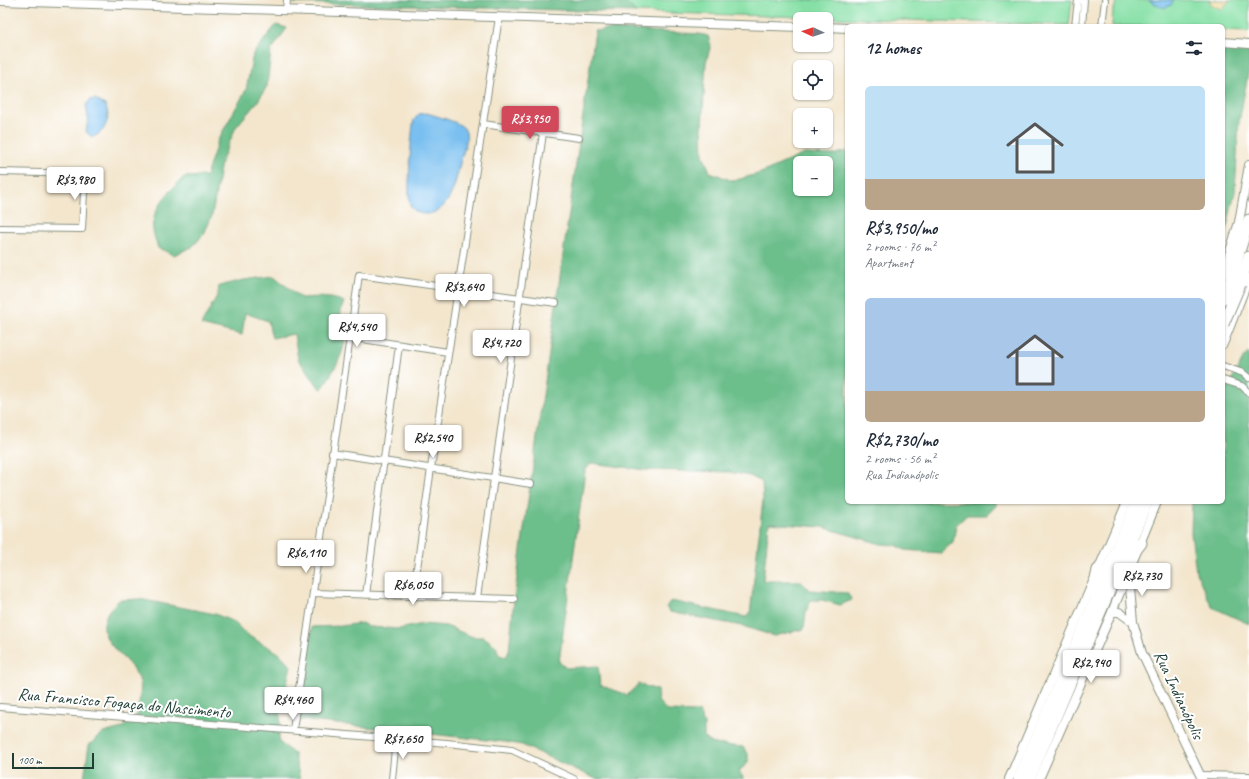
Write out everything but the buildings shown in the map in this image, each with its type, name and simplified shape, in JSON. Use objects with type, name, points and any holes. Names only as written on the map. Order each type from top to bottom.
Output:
[{"type":"highway","points":[[1225,328],[1249,220]]},
{"type":"highway","points":[[1225,295],[1249,257]]},
{"type":"highway","points":[[1018,779],[1136,504]]},
{"type":"highway","points":[[1029,779],[1120,578],[1146,504]]},
{"type":"highway","points":[[1120,578],[1141,543]]},
{"type":"highway","points":[[1090,611],[1098,570]]},
{"type":"street","points":[[286,10],[287,0]]},
{"type":"street","points":[[1075,24],[1078,0]]},
{"type":"street","points":[[1082,24],[1084,0]]},
{"type":"street","points":[[1102,24],[1105,0]]},
{"type":"street","points":[[0,1],[793,27]]},
{"type":"street","points":[[413,596],[448,352],[499,17]]},
{"type":"street","points":[[833,28],[845,28]]},
{"type":"street","points":[[1225,42],[1248,43]]},
{"type":"street","points":[[483,124],[579,138]]},
{"type":"street","points":[[476,598],[543,132]]},
{"type":"street","points":[[1225,328],[1242,297],[1236,279],[1239,222],[1249,165]]},
{"type":"street","points":[[0,172],[85,174],[82,229],[0,228]]},
{"type":"street","points":[[293,730],[359,274],[556,303]]},
{"type":"street","points":[[1225,290],[1242,297]]},
{"type":"street","points":[[349,337],[448,352]]},
{"type":"street","points":[[366,595],[399,344]]},
{"type":"street","points":[[1225,367],[1243,373],[1249,378]]},
{"type":"street","points":[[1225,381],[1242,386],[1249,393]]},
{"type":"street","points":[[332,453],[531,484]]},
{"type":"street","points":[[1009,779],[1126,504]]},
{"type":"street","points":[[1141,543],[1156,504]]},
{"type":"street","points":[[1039,779],[1112,612],[1120,578]]},
{"type":"street","name":"Rua Indianópolis","points":[[1120,578],[1130,587],[1133,622],[1142,653],[1201,777]]},
{"type":"street","points":[[313,594],[514,600]]},
{"type":"street","points":[[1112,612],[1119,612],[1133,622]]},
{"type":"street","name":"Rua Francisco Fogaça do Nascimento","points":[[0,706],[512,750],[574,779]]},
{"type":"street","points":[[392,779],[396,739]]},
{"type":"street","points":[[1201,777],[1249,776]]},
{"type":"green space","points":[[293,0],[624,0],[636,12],[293,3]]},
{"type":"green space","points":[[624,0],[1072,0],[1069,24],[833,18],[833,12],[793,12],[793,17],[636,12]]},
{"type":"green space","points":[[1118,0],[1249,0],[1249,31],[1225,30],[1225,24],[1112,24],[1113,11]]},
{"type":"green space","points":[[276,25],[287,28],[271,51],[267,86],[258,101],[236,127],[221,162],[212,216],[204,234],[192,247],[174,255],[158,248],[153,232],[153,222],[158,207],[162,200],[184,177],[206,176],[218,140],[246,90],[253,54]]},
{"type":"green space","points":[[612,29],[699,34],[708,36],[711,45],[706,62],[702,128],[703,155],[710,172],[733,181],[761,173],[793,159],[793,196],[833,196],[833,156],[799,156],[804,154],[833,155],[845,152],[845,504],[996,504],[996,506],[987,515],[967,515],[956,525],[953,542],[941,553],[905,550],[896,545],[881,544],[822,527],[769,523],[763,581],[800,581],[810,590],[847,593],[852,600],[840,605],[822,600],[811,600],[806,611],[804,629],[774,636],[742,626],[670,612],[666,607],[671,601],[746,617],[750,614],[763,500],[762,482],[750,476],[729,472],[646,470],[591,463],[585,471],[559,662],[566,668],[598,666],[600,685],[627,695],[639,684],[657,690],[658,701],[667,711],[699,712],[704,724],[704,738],[714,744],[743,747],[748,754],[748,763],[739,771],[744,779],[596,779],[522,745],[300,720],[312,627],[341,626],[361,623],[371,627],[399,629],[423,624],[446,626],[473,637],[484,637],[496,646],[499,655],[506,657],[509,651],[514,599],[595,31]]},
{"type":"green space","points":[[1225,49],[1241,49],[1249,53],[1249,69],[1239,122],[1235,192],[1225,235]]},
{"type":"green space","points":[[274,276],[301,298],[329,298],[344,302],[341,318],[345,332],[345,340],[341,356],[321,390],[298,359],[294,334],[272,338],[268,321],[245,313],[242,335],[201,325],[218,294],[219,286],[244,280]]},
{"type":"green space","points":[[1249,352],[1249,624],[1212,607],[1196,572],[1191,533],[1192,504],[1225,504],[1225,392],[1244,357]]},
{"type":"green space","points":[[139,599],[215,614],[234,622],[247,635],[279,653],[291,666],[281,706],[279,742],[294,754],[300,779],[84,779],[89,745],[103,733],[122,728],[137,716],[140,692],[139,679],[128,663],[114,649],[105,633],[104,624],[108,612],[119,600]]},
{"type":"sand","points":[[1210,0],[1230,0],[1222,9],[1210,3]]},
{"type":"water","points":[[1148,0],[1174,0],[1171,5],[1164,8]]},
{"type":"water","points":[[95,99],[105,105],[108,115],[104,129],[92,137],[86,132],[88,118],[86,105],[90,100]]},
{"type":"water","points":[[427,113],[459,124],[463,127],[466,133],[466,143],[455,183],[447,201],[442,208],[425,214],[416,212],[410,205],[409,177],[414,120],[419,114]]}]
